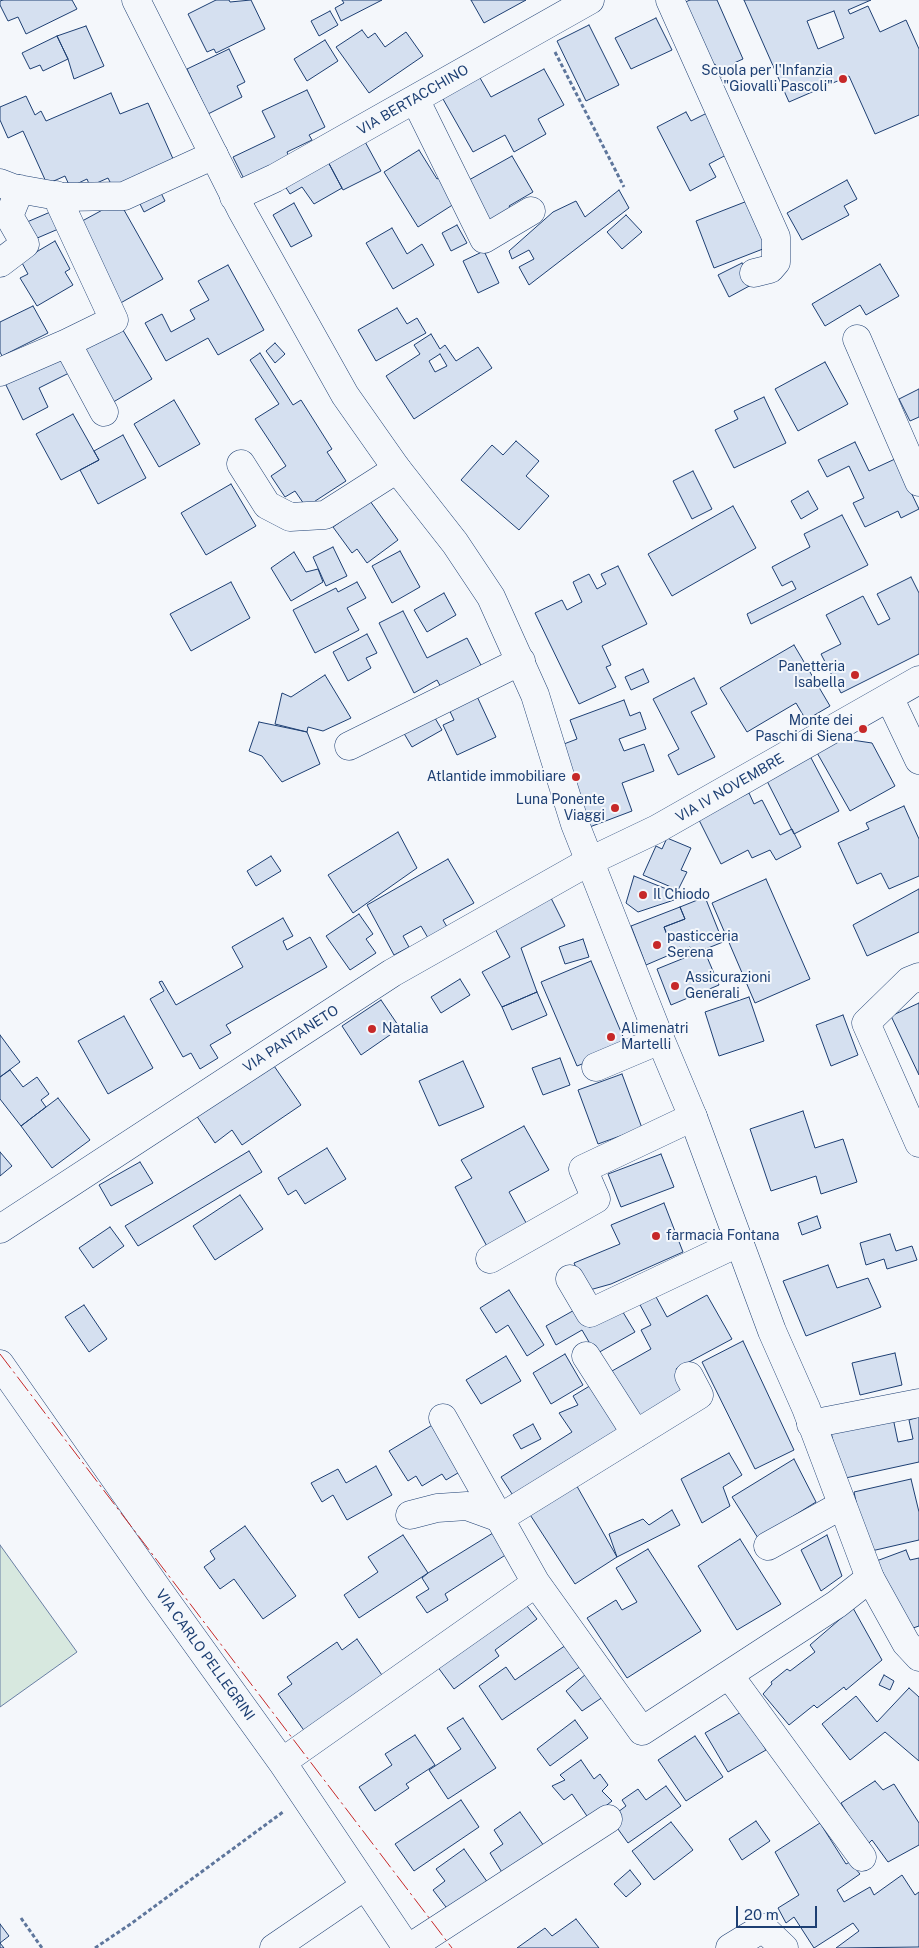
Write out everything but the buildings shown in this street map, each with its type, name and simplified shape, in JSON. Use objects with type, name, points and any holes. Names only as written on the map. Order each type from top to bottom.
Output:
[{"type":"street","name":"VIA BERTACCHINO","points":[[234,197],[275,178],[590,0]]},
{"type":"street","points":[[670,0],[776,237],[776,262],[770,269],[754,273]]},
{"type":"street","points":[[143,2],[234,197],[345,394],[397,468],[455,543],[490,597],[521,661],[535,695],[575,824],[660,1040],[693,1117],[772,1331],[811,1424],[870,1578],[915,1646]]},
{"type":"street","points":[[415,99],[484,238],[532,211]]},
{"type":"street","points":[[0,263],[25,244],[9,216],[10,186],[56,195],[124,196],[214,156]]},
{"type":"street","points":[[0,372],[68,343],[114,320],[56,195]]},
{"type":"street","points":[[857,339],[919,482]]},
{"type":"street","points":[[68,343],[104,412]]},
{"type":"street","points":[[241,464],[267,505],[290,517],[326,515],[397,468]]},
{"type":"street","points":[[349,746],[521,661]]},
{"type":"street","name":"VIA IV NOVEMBRE","points":[[590,861],[657,829],[919,680]]},
{"type":"street","points":[[889,697],[919,760]]},
{"type":"street","name":"VIA PANTANETO","points":[[0,1229],[392,973],[590,861]]},
{"type":"street","points":[[919,977],[909,982],[866,1023],[919,1143]]},
{"type":"street","points":[[596,1066],[660,1040]]},
{"type":"street","points":[[490,1258],[596,1199],[583,1169],[693,1117]]},
{"type":"street","points":[[570,1279],[590,1313],[740,1242]]},
{"type":"street","points":[[586,1356],[636,1434]]},
{"type":"street","name":"VIA CARLO PELLEGRINI","points":[[0,1364],[159,1591],[282,1762],[408,1948]]},
{"type":"street","points":[[500,1518],[699,1396],[689,1376]]},
{"type":"street","points":[[811,1424],[919,1403]]},
{"type":"street","points":[[442,1418],[536,1583],[642,1731],[837,1604],[870,1578]]},
{"type":"street","points":[[768,1546],[842,1505]]},
{"type":"street","points":[[410,1515],[437,1508],[466,1506],[500,1518]]},
{"type":"street","points":[[282,1762],[536,1583]]},
{"type":"street","points":[[728,1675],[862,1857]]},
{"type":"street","points":[[408,1948],[608,1818]]},
{"type":"street","points":[[274,1948],[366,1886]]},
{"type":"street","points":[[730,1948],[763,1928],[784,1948]]},
{"type":"path","points":[[542,27],[624,187]]},
{"type":"path","points":[[95,1948],[132,1923],[304,1796]]},
{"type":"path","points":[[21,1918],[42,1948]]},
{"type":"shaded area","points":[[0,1545],[77,1652],[0,1707]]},
{"type":"power","points":[[0,1354],[452,1948]]},
{"type":"place","name":"Scuola per l'Infanzia \"Giovalli Pascoli\"","points":[[843,79]]},
{"type":"place","name":"Panetteria Isabella","points":[[855,675]]},
{"type":"place","name":"Monte dei Paschi di Siena","points":[[863,729]]},
{"type":"place","name":"Atlantide immobiliare","points":[[576,777]]},
{"type":"place","name":"Luna Ponente Viaggi","points":[[615,808]]},
{"type":"place","name":"Il Chiodo","points":[[643,895]]},
{"type":"place","name":"pasticceria Serena","points":[[657,945]]},
{"type":"place","name":"Assicurazioni Generali","points":[[675,986]]},
{"type":"place","name":"Natalia","points":[[372,1029]]},
{"type":"place","name":"Alimenatri Martelli","points":[[611,1037]]},
{"type":"place","name":"farmacia Fontana","points":[[656,1236]]}]
